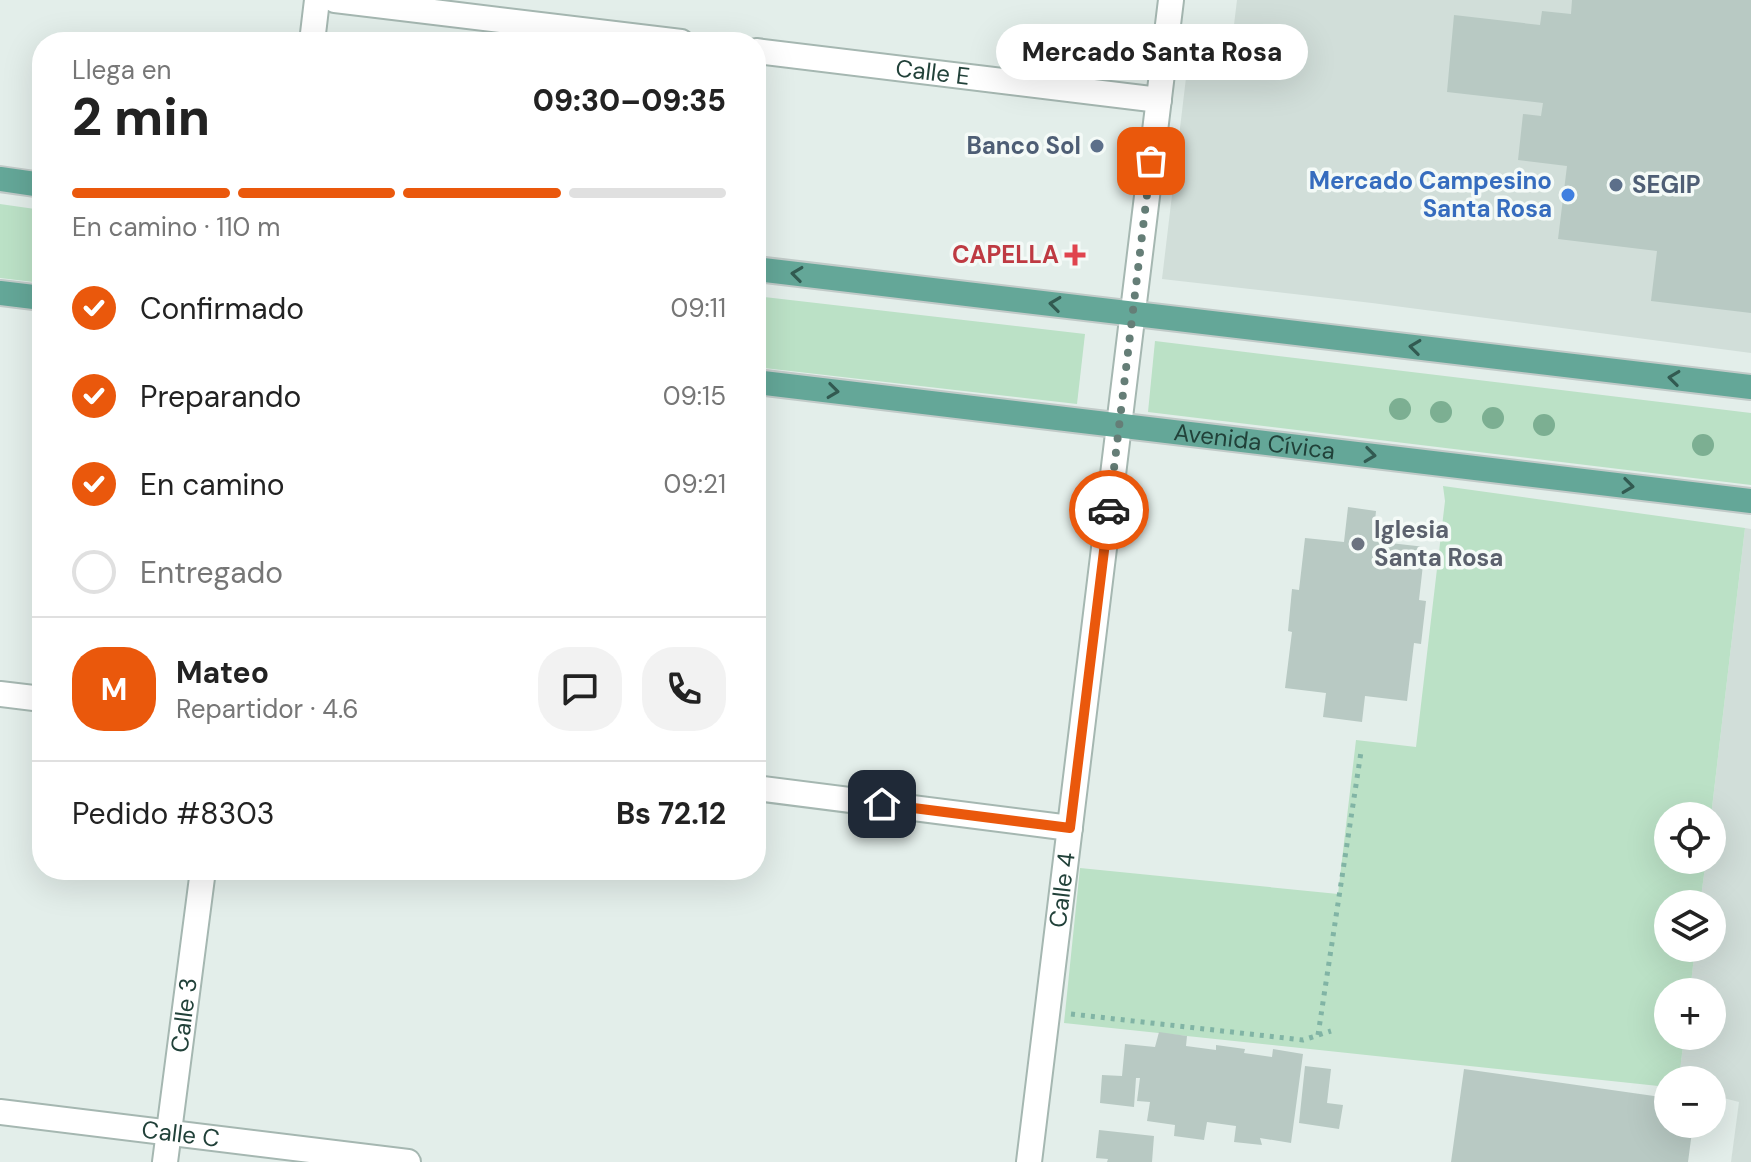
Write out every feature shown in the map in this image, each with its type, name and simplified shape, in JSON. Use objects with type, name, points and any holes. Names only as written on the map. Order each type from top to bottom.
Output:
[{"type":"main road","points":[[0,179],[32,184]]},
{"type":"main road","points":[[766,270],[1751,387]]},
{"type":"main road","points":[[0,293],[32,297]]},
{"type":"main road","name":"Avenida Cívica","points":[[766,383],[1751,501]]},
{"type":"street","points":[[313,32],[317,0]]},
{"type":"street","points":[[335,0],[599,32]]},
{"type":"street","name":"Calle 4","points":[[1029,1162],[1171,0]]},
{"type":"street","name":"Calle E","points":[[766,52],[1159,100]]},
{"type":"street","points":[[0,694],[32,698]]},
{"type":"street","points":[[766,789],[1070,828]]},
{"type":"street","name":"Calle 3","points":[[165,1162],[202,880]]},
{"type":"street","name":"Calle C","points":[[0,1112],[408,1162]]},
{"type":"path","points":[[1318,1035],[1361,752]]},
{"type":"path","points":[[1048,1011],[1303,1040],[1331,1031]]},
{"type":"shaded area","name":"Mercado Campesino Santa Rosa","points":[[1237,0],[1751,0],[1751,353],[1162,279],[1188,61],[1229,66]]},
{"type":"shaded area","points":[[1745,528],[1751,529],[1751,1162],[1731,1162],[1739,1102],[1726,1099],[1726,1066],[1681,1066],[1682,1050],[1726,1050],[1726,978],[1692,978],[1693,962],[1726,962],[1726,890],[1702,890],[1704,874],[1726,874],[1726,802],[1713,802]]},
{"type":"green space","points":[[0,204],[32,209],[32,282],[0,278]]},
{"type":"green space","points":[[766,297],[1085,334],[1077,404],[766,368]]},
{"type":"green space","points":[[1155,341],[1751,413],[1751,485],[1148,412]]},
{"type":"green space","points":[[1443,486],[1745,528],[1713,802],[1654,802],[1654,874],[1704,874],[1702,890],[1654,890],[1654,962],[1693,962],[1692,978],[1654,978],[1654,1050],[1682,1050],[1681,1066],[1654,1066],[1654,1086],[1064,1023],[1080,868],[1338,894],[1356,740],[1416,747],[1445,501]]},
{"type":"building","points":[[1572,0],[1751,0],[1751,313],[1651,301],[1657,251],[1558,239],[1567,166],[1518,160],[1523,114],[1541,116],[1543,103],[1447,92],[1454,15],[1540,25],[1542,11],[1571,14]]},
{"type":"building","points":[[1348,507],[1376,511],[1373,541],[1425,547],[1419,600],[1426,601],[1421,644],[1414,643],[1407,701],[1365,696],[1362,722],[1323,717],[1326,693],[1285,688],[1292,632],[1288,631],[1292,589],[1299,590],[1305,538],[1344,542]]},
{"type":"building","points":[[1159,1032],[1187,1036],[1186,1046],[1216,1050],[1216,1045],[1272,1057],[1273,1049],[1303,1054],[1291,1143],[1260,1138],[1262,1145],[1234,1142],[1236,1126],[1207,1122],[1204,1140],[1174,1136],[1175,1125],[1147,1121],[1150,1102],[1137,1101],[1140,1078],[1136,1078],[1134,1107],[1100,1103],[1102,1075],[1122,1076],[1125,1044],[1155,1047]]},
{"type":"building","points":[[1305,1066],[1331,1069],[1327,1103],[1343,1105],[1339,1129],[1299,1123]]},
{"type":"building","points":[[1464,1069],[1654,1096],[1654,1138],[1691,1138],[1688,1162],[1451,1162]]},
{"type":"building","points":[[1099,1130],[1154,1136],[1152,1162],[1107,1162],[1108,1159],[1096,1158]]},
{"type":"way so far","points":[[1109,510],[1151,161]]},
{"type":"place","name":"Banco Sol","points":[[1097,146]]},
{"type":"place","name":"Mercado Santa Rosa","points":[[1151,161]]},
{"type":"place","name":"SEGIP","points":[[1616,185]]},
{"type":"place","name":"Mercado Campesino Santa Rosa","points":[[1568,195]]},
{"type":"place","name":"CAPELLA","points":[[1075,255]]},
{"type":"place","name":"Iglesia Santa Rosa","points":[[1358,544]]},
{"type":"route","points":[[882,804],[1070,828],[1109,510]]}]
